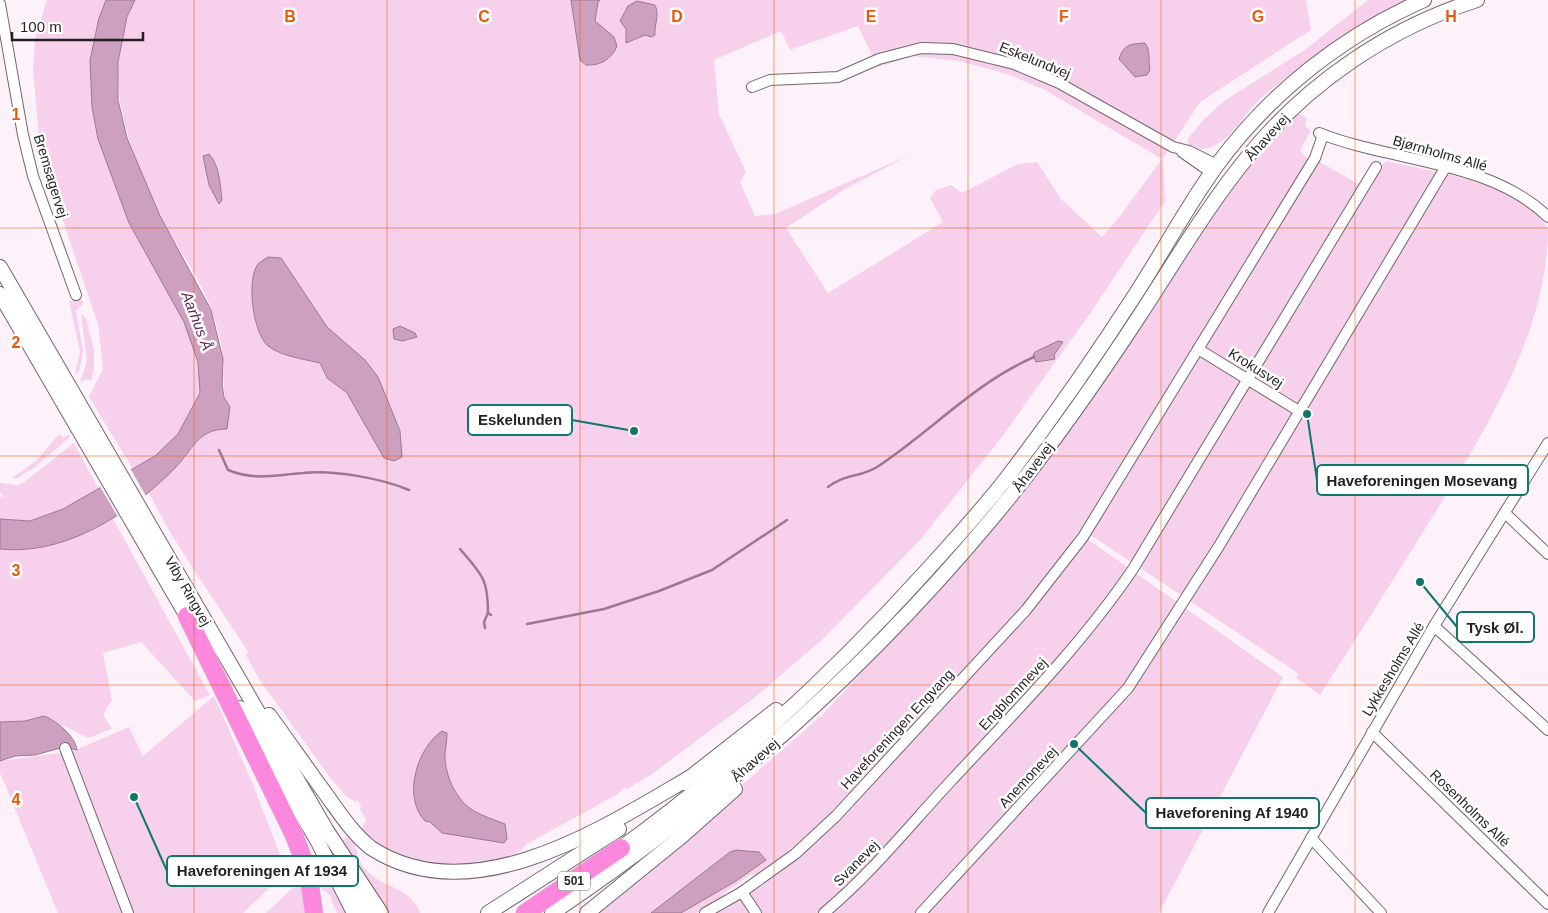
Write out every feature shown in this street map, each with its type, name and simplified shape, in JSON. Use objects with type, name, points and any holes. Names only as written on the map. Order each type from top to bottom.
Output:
[{"type":"highway","points":[[187,616],[303,858],[312,887],[314,911]]},
{"type":"highway","name":"501","points":[[525,913],[621,848]]},
{"type":"main road","name":"Åhavevej","points":[[621,848],[741,754],[837,666],[981,510],[1069,396],[1220,172],[1266,108],[1304,73],[1364,31],[1424,0]]},
{"type":"main road","points":[[1220,172],[1229,166],[1273,114],[1330,64],[1391,30],[1472,2]]},
{"type":"main road","name":"Åhavevej","points":[[552,913],[683,820],[756,760],[839,684],[936,584],[992,518],[1063,427],[1120,344],[1175,248],[1217,181],[1220,172]]},
{"type":"main road","name":"Viby Ringvej","points":[[0,267],[132,508],[187,616],[322,836]]},
{"type":"main road","name":"Viby Ringvej","points":[[0,294],[114,477]]},
{"type":"main road","name":"Viby Ringvej","points":[[132,508],[164,550],[332,854],[354,913]]},
{"type":"main road","points":[[164,550],[207,610],[269,715],[342,815],[370,847],[389,861],[431,877],[456,879],[492,876],[536,863],[567,848],[689,778]]},
{"type":"main road","points":[[488,913],[616,832],[773,713],[847,646],[908,583],[925,572]]},
{"type":"main road","points":[[587,913],[682,836],[840,694],[839,684]]},
{"type":"main road","points":[[332,854],[367,913]]},
{"type":"main road","name":"Viby Ringvej","points":[[332,854],[381,913]]},
{"type":"street","name":"Bremsagervej","points":[[0,4],[23,135],[33,176],[76,295]]},
{"type":"street","name":"Eskelundvej","points":[[752,87],[770,80],[838,77],[879,59],[921,48],[954,49],[1014,64],[1059,83],[1180,149],[1189,151],[1220,172]]},
{"type":"street","name":"Bjørnholms Allé","points":[[1320,134],[1485,179],[1526,198],[1548,217]]},
{"type":"street","name":"Haveforeningen Engvang","points":[[706,913],[742,892],[796,854],[836,816],[1026,610],[1083,536],[1315,158],[1320,134]]},
{"type":"street","name":"Engblommevej","points":[[906,830],[1074,648],[1133,569],[1376,167]]},
{"type":"street","name":"Anemonevej","points":[[921,913],[1128,688],[1219,546],[1446,168]]},
{"type":"street","name":"Krokusvej","points":[[1198,349],[1300,411]]},
{"type":"street","name":"Lykkesholms Allé","points":[[1268,913],[1434,626],[1548,443]]},
{"type":"street","points":[[1505,513],[1548,554]]},
{"type":"street","points":[[1434,626],[1548,730]]},
{"type":"street","name":"Rosenholms Allé","points":[[1372,732],[1548,904]]},
{"type":"street","points":[[65,748],[128,913]]},
{"type":"street","name":"Svanevej","points":[[824,913],[870,870],[906,830]]},
{"type":"street","points":[[1311,838],[1381,913]]},
{"type":"street","points":[[742,892],[756,913]]},
{"type":"shaded area","points":[[47,0],[106,0],[99,18],[129,223],[184,322],[198,362],[200,393],[178,434],[155,456],[133,469],[89,397],[103,369],[98,324],[48,176],[39,137],[33,69],[35,39]]},
{"type":"shaded area","points":[[135,0],[1306,0],[1311,30],[1200,102],[1163,159],[1165,201],[1091,312],[1001,438],[921,539],[824,638],[754,698],[652,774],[627,789],[625,787],[618,794],[525,845],[521,851],[496,864],[438,874],[375,844],[362,829],[366,819],[360,809],[361,806],[357,800],[355,802],[345,795],[329,776],[259,679],[246,655],[248,652],[184,554],[149,493],[175,468],[204,433],[213,429],[230,407],[224,389],[222,347],[212,311],[195,275],[158,213],[127,131],[119,89],[118,67],[126,23]],"holes":[[[858,26],[878,67],[912,56],[959,61],[1007,74],[1045,90],[1162,159],[1102,237],[1061,199],[1037,162],[1018,164],[962,193],[951,185],[936,190],[930,198],[943,222],[828,293],[786,228],[845,189],[908,156],[775,214],[755,216],[740,182],[746,172],[719,114],[714,60],[781,31],[790,50]],[[314,310],[327,327],[352,349],[349,396],[324,375],[320,363]]]},
{"type":"shaded area","points":[[1368,0],[1410,0],[1333,46],[1278,84],[1260,99],[1221,142],[1212,147],[1201,149],[1190,147],[1187,141],[1189,137],[1203,120],[1224,101],[1306,49]]},
{"type":"shaded area","points":[[1296,113],[1307,118],[1305,126],[1311,130],[1300,150],[1308,160],[1087,519],[1048,576],[1000,634],[823,822],[756,877],[752,874],[723,894],[724,897],[696,913],[681,913],[736,881],[766,860],[759,852],[745,850],[730,852],[651,913],[596,913],[822,715],[953,574],[1142,322],[1219,206],[1251,162]]},
{"type":"shaded area","points":[[1318,161],[1367,189],[1383,164],[1387,161],[1463,178],[1501,191],[1518,200],[1533,211],[1548,228],[1545,267],[1537,305],[1510,379],[1492,415],[1453,483],[1320,695],[1296,678],[1298,673],[1089,534]]},
{"type":"shaded area","points":[[81,298],[83,304],[76,311],[83,351],[79,372],[75,374],[80,351],[69,301]]},
{"type":"shaded area","points":[[81,314],[86,318],[94,350],[94,368],[91,381],[87,379],[80,382],[87,361]]},
{"type":"shaded area","points":[[59,434],[63,437],[69,435],[70,437],[35,467],[16,479],[12,478],[36,461]]},
{"type":"shaded area","points":[[74,443],[98,488],[63,509],[30,521],[0,519],[0,496],[5,498],[0,492],[0,483],[17,485],[24,482]]},
{"type":"shaded area","points":[[113,519],[210,695],[195,701],[141,642],[103,653],[112,700],[103,715],[112,729],[88,738],[44,716],[25,721],[0,721],[0,549],[30,549],[44,546],[72,537]]},
{"type":"shaded area","points":[[1079,533],[1283,677],[1159,913],[716,913],[739,899],[837,812],[1055,571]]},
{"type":"shaded area","points":[[214,696],[252,782],[280,854],[283,875],[243,913],[58,913],[0,773],[0,761],[73,751],[129,727],[143,756]]},
{"type":"shaded area","points":[[349,834],[354,842],[360,862],[367,871],[410,898],[416,904],[420,913],[387,913],[341,842]]},
{"type":"shaded area","points":[[323,863],[348,913],[337,913],[329,894],[317,885],[314,872]]},
{"type":"shaded area","points":[[302,883],[306,913],[266,913],[297,884]]},
{"type":"water","name":"Aarhus Å","points":[[106,0],[135,0],[127,17],[118,62],[118,100],[127,138],[160,216],[211,310],[223,359],[222,385],[224,397],[230,407],[227,429],[217,430],[202,437],[158,485],[138,501],[95,528],[49,546],[0,549],[0,519],[30,521],[63,509],[155,456],[178,434],[200,393],[198,362],[184,322],[129,223],[98,139],[92,107],[90,60],[99,18]]},
{"type":"water","points":[[571,0],[600,0],[595,21],[614,37],[617,46],[612,55],[605,61],[586,65],[580,60]]},
{"type":"water","points":[[637,1],[655,5],[657,12],[655,35],[651,37],[645,35],[626,43],[626,29],[620,21],[628,6]]},
{"type":"water","points":[[1145,43],[1149,53],[1150,70],[1147,75],[1135,77],[1119,59],[1123,50],[1128,46]]},
{"type":"water","points":[[209,154],[213,159],[219,176],[222,200],[219,204],[209,185],[203,156]]},
{"type":"water","points":[[268,257],[281,258],[327,327],[365,360],[378,377],[400,431],[402,457],[394,461],[384,458],[347,393],[327,378],[320,363],[279,352],[268,346],[263,339],[255,319],[252,282],[258,264]]},
{"type":"water","points":[[400,326],[415,333],[417,337],[402,341],[394,339],[393,329]]},
{"type":"water","points":[[1058,341],[1063,342],[1054,355],[1055,359],[1036,362],[1033,355],[1035,352]]},
{"type":"water","points":[[44,716],[54,721],[69,734],[77,750],[64,747],[35,755],[15,756],[0,761],[0,722],[25,721]]},
{"type":"water","points":[[442,731],[447,733],[445,761],[453,787],[463,802],[476,812],[505,824],[507,839],[504,843],[442,833],[430,822],[425,821],[418,811],[414,799],[416,773],[426,749]]},
{"type":"water","points":[[736,850],[759,852],[766,860],[736,881],[681,913],[651,913],[730,852]]},
{"type":"pier","points":[[130,468],[146,496],[118,517],[99,485]]},
{"type":"waterway","points":[[828,487],[840,480],[865,473],[877,467],[972,394],[1012,368],[1034,357]]},
{"type":"waterway","points":[[219,450],[228,470],[247,475],[265,476],[316,472],[343,474],[385,482],[409,490]]},
{"type":"waterway","points":[[527,624],[604,609],[659,591],[712,570],[787,520]]},
{"type":"waterway","points":[[460,549],[479,571],[485,584],[488,613],[491,615]]},
{"type":"waterway","points":[[485,628],[484,622],[488,613]]},
{"type":"place","name":"Haveforeningen Mosevang","points":[[1307,414]]},
{"type":"place","name":"Eskelunden","points":[[634,431]]},
{"type":"place","name":"Tysk Øl.","points":[[1420,582]]},
{"type":"place","name":"Haveforening Af 1940","points":[[1074,744]]},
{"type":"place","name":"Haveforeningen Af 1934","points":[[134,797]]}]
